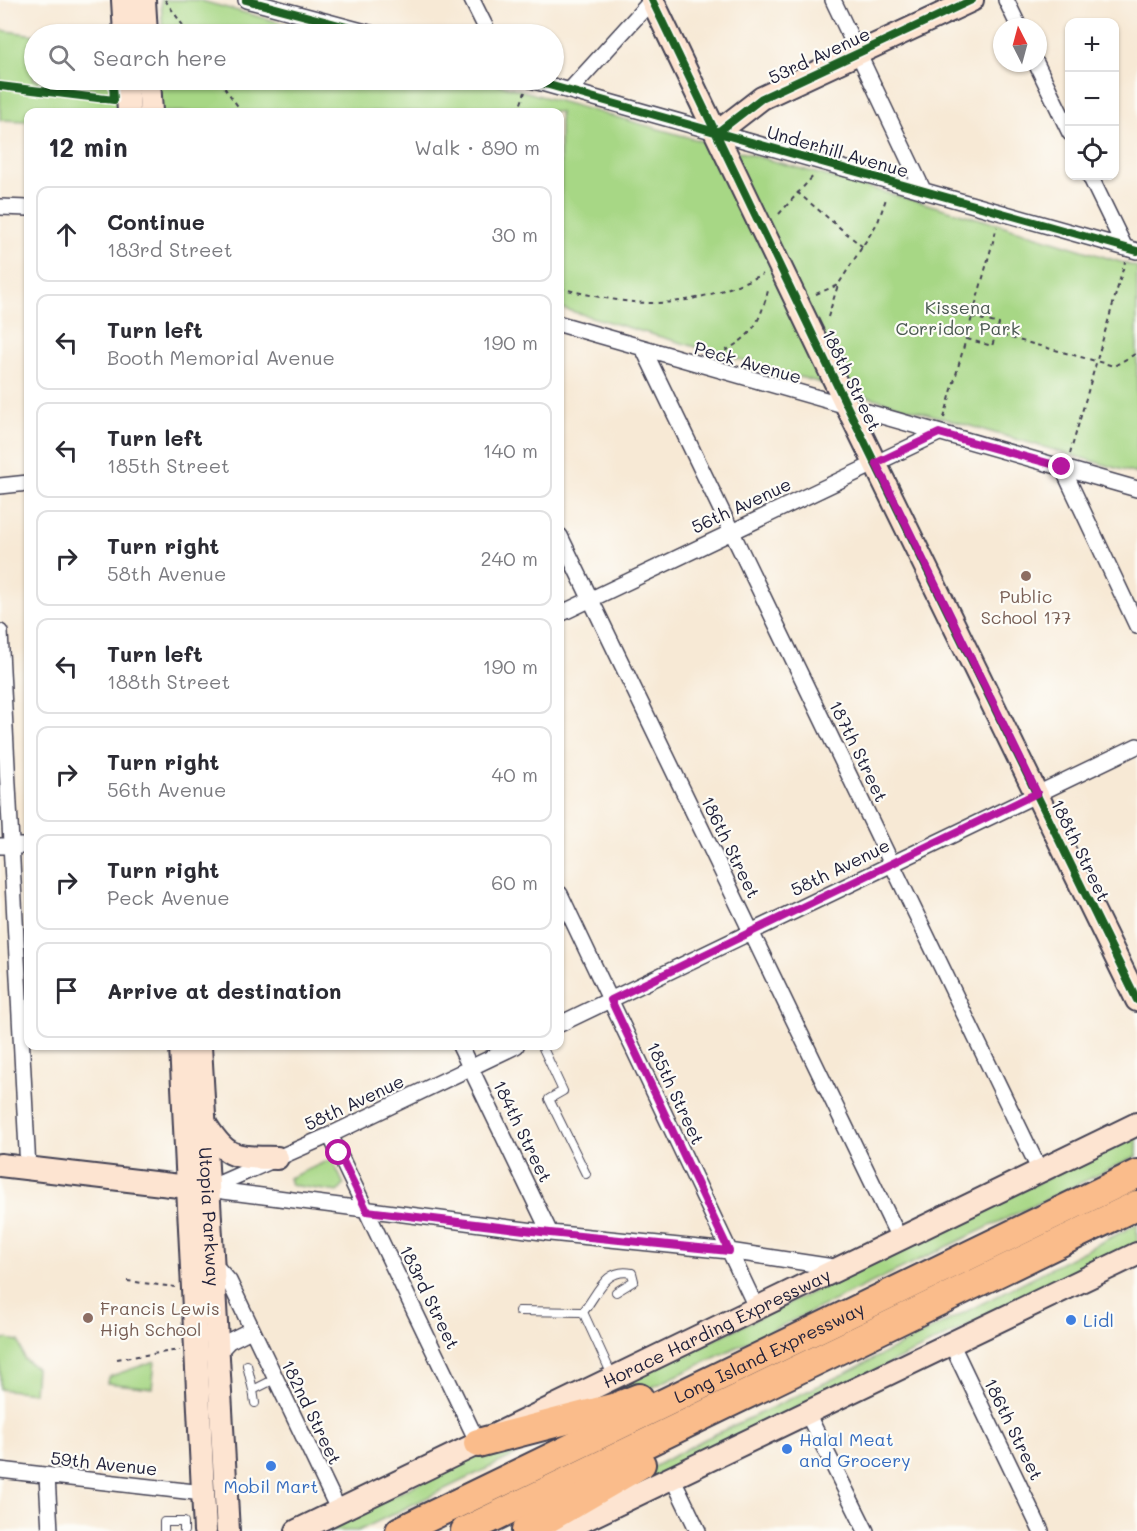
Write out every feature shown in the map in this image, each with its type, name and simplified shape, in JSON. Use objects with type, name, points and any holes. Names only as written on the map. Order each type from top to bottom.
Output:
[{"type":"highway","name":"Long Island Expressway","points":[[399,1531],[1137,1174]]},
{"type":"highway","name":"Long Island Expressway","points":[[465,1531],[1137,1205]]},
{"type":"highway","points":[[478,1443],[616,1407],[820,1328]]},
{"type":"highway","points":[[526,1531],[846,1346]]},
{"type":"main road","points":[[123,0],[124,24]]},
{"type":"main road","points":[[144,0],[145,24]]},
{"type":"main road","name":"188th Street","points":[[652,0],[1137,1000]]},
{"type":"main road","name":"53rd Avenue","points":[[718,132],[762,98],[972,0]]},
{"type":"main road","points":[[128,90],[129,108]]},
{"type":"main road","points":[[150,90],[151,108]]},
{"type":"main road","name":"Utopia Parkway","points":[[180,1050],[197,1188],[212,1262],[228,1531]]},
{"type":"main road","name":"Utopia Parkway","points":[[197,1523],[203,1493],[197,1188],[204,1122],[200,1050]]},
{"type":"main road","points":[[204,1122],[218,1145],[227,1152],[277,1158]]},
{"type":"main road","name":"Horace Harding Expressway","points":[[297,1531],[1137,1124]]},
{"type":"main road","points":[[0,1165],[197,1188]]},
{"type":"main road","points":[[561,1531],[952,1345],[1137,1254]]},
{"type":"street","points":[[246,0],[337,24]]},
{"type":"street","points":[[298,0],[305,15]]},
{"type":"street","points":[[472,0],[484,24]]},
{"type":"street","points":[[570,90],[652,0]]},
{"type":"street","points":[[833,0],[924,192]]},
{"type":"street","points":[[1006,0],[1015,18]]},
{"type":"street","points":[[1040,72],[1067,126]]},
{"type":"street","name":"Underhill Avenue","points":[[564,89],[924,192],[1129,254]]},
{"type":"street","points":[[1092,180],[1129,254]]},
{"type":"street","points":[[0,207],[24,208]]},
{"type":"street","name":"Peck Avenue","points":[[564,325],[939,433],[1066,461],[1137,489]]},
{"type":"street","name":"187th Street","points":[[643,348],[1040,1171]]},
{"type":"street","name":"56th Avenue","points":[[564,612],[939,433]]},
{"type":"street","points":[[1066,461],[1137,626]]},
{"type":"street","points":[[0,486],[24,483]]},
{"type":"street","name":"186th Street","points":[[564,545],[900,1240]]},
{"type":"street","points":[[0,632],[6,846],[28,1169]]},
{"type":"street","name":"58th Avenue","points":[[564,1022],[1137,746]]},
{"type":"street","points":[[6,846],[24,846]]},
{"type":"street","name":"185th Street","points":[[564,902],[757,1309]]},
{"type":"street","name":"184th Street","points":[[462,1050],[550,1233]]},
{"type":"street","name":"58th Avenue","points":[[197,1188],[330,1135],[507,1050]]},
{"type":"street","name":"183rd Street","points":[[330,1135],[478,1443]]},
{"type":"street","points":[[197,1188],[550,1233],[729,1251],[842,1268]]},
{"type":"street","name":"182nd Street","points":[[212,1262],[229,1281],[339,1511]]},
{"type":"street","points":[[217,1354],[229,1341],[251,1330]]},
{"type":"street","name":"186th Street","points":[[952,1345],[1041,1531]]},
{"type":"street","points":[[807,1413],[866,1531]]},
{"type":"street","name":"59th Avenue","points":[[0,1470],[203,1493]]},
{"type":"street","points":[[47,1476],[50,1531]]},
{"type":"street","points":[[673,1479],[698,1531]]},
{"type":"lane","points":[[544,1050],[563,1091],[549,1099],[586,1174]]},
{"type":"lane","points":[[584,1312],[608,1276],[616,1272],[632,1274],[634,1281],[616,1292]]},
{"type":"lane","points":[[519,1311],[584,1312]]},
{"type":"lane","points":[[584,1312],[613,1378]]},
{"type":"lane","points":[[247,1365],[255,1403]]},
{"type":"lane","points":[[253,1390],[275,1379]]},
{"type":"lane","points":[[164,1531],[164,1522],[197,1523]]},
{"type":"lane","points":[[184,1531],[197,1523]]},
{"type":"path","points":[[165,0],[182,24]]},
{"type":"path","points":[[226,90],[239,108]]},
{"type":"path","points":[[519,108],[526,90]]},
{"type":"path","points":[[779,214],[815,174]]},
{"type":"path","points":[[797,192],[864,248]]},
{"type":"path","points":[[828,317],[838,285],[864,248],[878,222],[888,194]]},
{"type":"path","points":[[944,418],[998,225]]},
{"type":"path","points":[[1066,461],[1129,254]]},
{"type":"path","points":[[564,289],[612,301],[648,305],[692,300],[728,291],[765,273]]},
{"type":"path","points":[[716,356],[746,339],[763,310],[770,284]]},
{"type":"path","points":[[816,294],[838,285]]},
{"type":"path","points":[[966,338],[992,346],[999,324],[972,317]]},
{"type":"path","points":[[996,334],[1114,366],[1137,353]]},
{"type":"path","points":[[127,1281],[164,1287],[179,1286]]},
{"type":"path","points":[[117,1359],[182,1350]]},
{"type":"green space","points":[[161,0],[198,0],[286,24],[162,24]]},
{"type":"green space","name":"Kissena Corridor Park","points":[[0,30],[24,34],[24,90],[520,90],[998,224],[1137,267],[1137,474],[564,309],[564,108],[24,108],[24,121],[0,120]]},
{"type":"green space","points":[[1137,1135],[1137,1156],[636,1395],[554,1417]]},
{"type":"green space","points":[[332,1159],[344,1185],[338,1192],[291,1185],[289,1178]]},
{"type":"green space","points":[[1137,1224],[1137,1244],[551,1527],[587,1503],[705,1439],[848,1372]]},
{"type":"green space","points":[[0,1338],[19,1341],[24,1359],[36,1368],[34,1393],[0,1389]]},
{"type":"green space","points":[[155,1361],[152,1388],[107,1383],[108,1377]]},
{"type":"green space","points":[[548,1439],[358,1531],[321,1531],[475,1456]]},
{"type":"cycle path","points":[[246,0],[336,24]]},
{"type":"cycle path","points":[[652,0],[1137,1000]]},
{"type":"cycle path","points":[[718,132],[762,98],[972,0]]},
{"type":"cycle path","points":[[0,86],[24,89]]},
{"type":"cycle path","points":[[564,89],[1137,251]]},
{"type":"cycle path","points":[[33,90],[114,100],[113,90]]},
{"type":"place","name":"Public School 177","points":[[1026,576]]},
{"type":"place","name":"Francis Lewis High School","points":[[88,1318]]},
{"type":"place","name":"Lidl","points":[[1071,1320]]},
{"type":"place","name":"Halal Meat and Grocery","points":[[787,1449]]},
{"type":"place","name":"Mobil Mart","points":[[271,1466]]},
{"type":"route","points":[[339,1153],[367,1211],[729,1251],[611,1000],[1037,793],[876,463],[939,433],[1062,467]]}]
